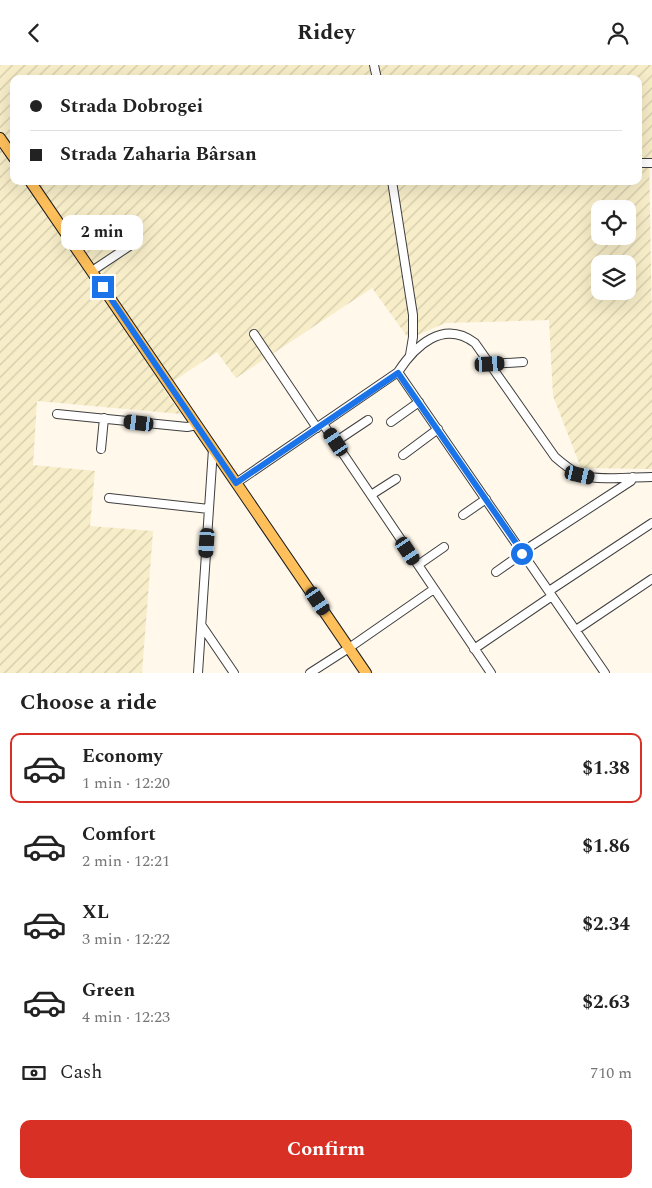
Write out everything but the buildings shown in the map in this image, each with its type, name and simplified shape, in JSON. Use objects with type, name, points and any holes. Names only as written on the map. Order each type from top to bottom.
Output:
[{"type":"main road","points":[[0,138],[10,152]]},
{"type":"main road","points":[[33,185],[366,673]]},
{"type":"street","points":[[393,185],[413,315],[413,337],[410,355]]},
{"type":"street","points":[[92,271],[132,245]]},
{"type":"street","points":[[236,483],[398,373],[410,355],[428,340],[438,335],[450,334],[460,335],[475,343],[555,457],[568,467],[580,475],[593,478],[652,477]]},
{"type":"street","points":[[254,335],[320,426],[336,442],[491,673]]},
{"type":"street","points":[[490,364],[523,362]]},
{"type":"street","points":[[398,373],[551,593],[602,672]]},
{"type":"street","points":[[391,421],[419,402]]},
{"type":"street","points":[[58,413],[187,427],[197,425]]},
{"type":"street","points":[[101,449],[104,418]]},
{"type":"street","points":[[336,442],[368,420]]},
{"type":"street","points":[[403,455],[438,429]]},
{"type":"street","points":[[198,673],[213,449]]},
{"type":"street","points":[[496,572],[631,481],[633,477]]},
{"type":"street","points":[[371,495],[396,479]]},
{"type":"street","points":[[109,498],[209,509]]},
{"type":"street","points":[[463,515],[486,499]]},
{"type":"street","points":[[474,649],[652,523]]},
{"type":"street","points":[[418,565],[444,547]]},
{"type":"street","points":[[576,630],[652,579]]},
{"type":"street","points":[[310,673],[434,589]]},
{"type":"street","points":[[202,625],[234,673]]},
{"type":"shaded area","points":[[0,65],[652,65],[652,158],[649,158],[652,469],[581,468],[553,396],[549,320],[445,323],[409,339],[372,288],[236,378],[217,352],[163,388],[181,414],[37,401],[33,465],[95,471],[90,526],[153,531],[142,673],[0,673]]},
{"type":"route","points":[[103,287],[236,483],[398,373],[448,443],[522,554]]}]
